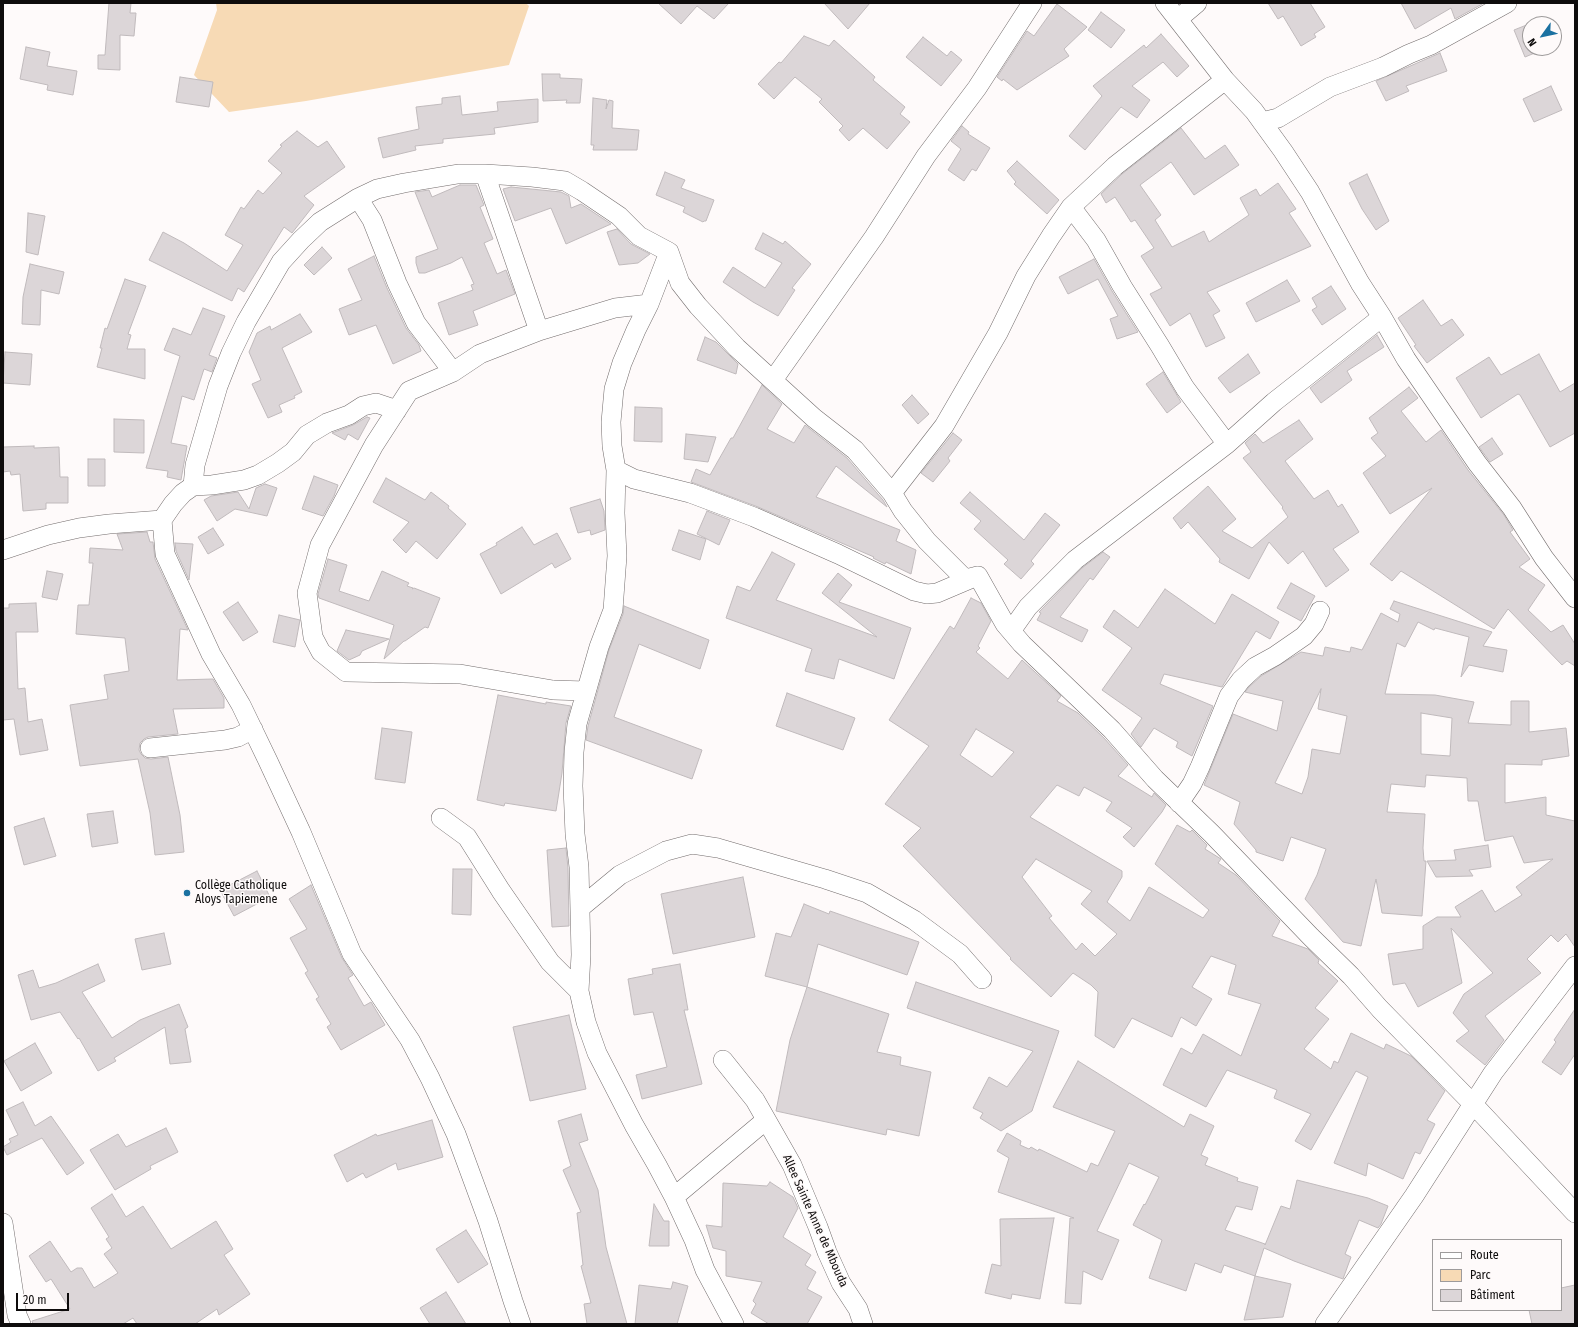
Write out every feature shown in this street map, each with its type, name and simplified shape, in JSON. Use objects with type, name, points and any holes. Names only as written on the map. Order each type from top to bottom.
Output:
[{"type":"street","points":[[773,380],[874,237],[926,156],[977,88],[1032,3]]},
{"type":"street","points":[[1165,3],[1225,80],[1262,122],[1283,151],[1310,192],[1360,283],[1382,317],[1406,359],[1477,463],[1512,508],[1544,558],[1575,598]]},
{"type":"street","points":[[1178,19],[1197,3]]},
{"type":"street","points":[[1262,122],[1278,118],[1330,87],[1383,67],[1431,45],[1507,3]]},
{"type":"street","points":[[892,493],[944,426],[998,333],[1026,276],[1071,207],[1115,166],[1225,80]]},
{"type":"street","points":[[193,486],[195,465],[218,386],[230,353],[281,262],[320,222],[358,198],[377,189],[417,180],[458,174],[532,177],[565,181],[618,216],[639,236],[669,252],[680,283],[698,306],[737,348],[762,369],[814,418],[855,450],[892,493],[903,512],[927,541],[965,579],[978,576]]},
{"type":"street","points":[[485,174],[539,331]]},
{"type":"street","points":[[358,198],[372,220],[416,323],[453,372]]},
{"type":"street","points":[[1071,207],[1096,240],[1122,286],[1185,388],[1227,444]]},
{"type":"street","points":[[669,252],[649,304],[622,362],[614,389],[611,428],[616,470],[614,513],[616,556],[613,610],[586,691],[577,724],[573,786],[575,834],[579,868],[581,955],[579,991],[586,1022],[597,1053],[634,1125],[674,1197],[694,1240],[705,1270],[730,1323]]},
{"type":"street","points":[[586,691],[553,690],[460,674],[346,672],[321,652],[313,637],[307,593],[320,545],[374,445],[409,391],[453,372],[480,354],[539,331],[615,308],[649,304]]},
{"type":"street","points":[[1011,631],[1028,607],[1075,560],[1227,444],[1274,402],[1382,317]]},
{"type":"street","points":[[397,410],[376,403],[363,406],[349,415],[327,423],[314,431],[307,436],[293,452],[258,476],[244,480],[212,485],[193,486],[183,493],[162,520],[165,554],[211,654],[241,705],[301,832],[328,900],[352,954],[410,1040],[430,1078],[456,1134],[488,1221],[512,1302],[521,1324]]},
{"type":"street","points":[[616,470],[634,479],[690,493],[754,517],[838,554],[914,591],[927,594],[937,593],[978,576]]},
{"type":"street","points":[[3,550],[48,535],[79,528],[162,520]]},
{"type":"street","points":[[978,576],[1005,624],[1022,644],[1112,730],[1155,779],[1212,834],[1334,959],[1575,1213]]},
{"type":"street","points":[[1179,803],[1192,784],[1230,696],[1241,680],[1255,667],[1286,649],[1304,636],[1314,624],[1320,611]]},
{"type":"street","points":[[150,748],[225,740],[238,737],[252,729]]},
{"type":"street","points":[[441,818],[467,837],[501,891],[550,962],[579,991]]},
{"type":"street","points":[[580,908],[620,875],[666,851],[692,844],[718,848],[825,879],[867,893],[914,920],[960,954],[982,979]]},
{"type":"street","points":[[1325,1324],[1414,1196],[1493,1073],[1575,966]]},
{"type":"street","name":"Allee Sainte Anne de Mbouda","points":[[723,1060],[755,1100],[792,1164],[818,1227],[826,1252],[841,1283],[858,1309],[863,1324]]},
{"type":"street","points":[[674,1197],[766,1120]]},
{"type":"street","points":[[3,1223],[14,1320]]},
{"type":"green space","points":[[216,3],[526,3],[529,6],[509,65],[306,101],[229,112],[194,75],[217,10]]},
{"type":"building","points":[[109,3],[131,3],[130,13],[136,13],[134,36],[120,35],[120,70],[98,69],[98,55],[105,55]]},
{"type":"building","points":[[658,3],[729,3],[714,19],[697,6],[681,24]]},
{"type":"building","points":[[824,3],[870,3],[848,29]]},
{"type":"building","points":[[1268,3],[1310,3],[1325,27],[1314,34],[1316,37],[1301,46],[1283,16],[1278,19]]},
{"type":"building","points":[[1401,3],[1484,3],[1455,19],[1451,8],[1415,29]]},
{"type":"building","points":[[1057,4],[1087,27],[1064,49],[1069,56],[1017,90],[1003,79],[1002,81],[997,77],[1027,31],[1034,36]]},
{"type":"building","points":[[1101,12],[1125,30],[1111,48],[1088,30]]},
{"type":"building","points":[[1522,27],[1522,50],[1514,30]]},
{"type":"building","points":[[1161,34],[1189,66],[1177,77],[1163,62],[1132,86],[1150,100],[1137,118],[1121,107],[1085,150],[1069,136],[1102,96],[1093,86],[1144,45],[1146,48]]},
{"type":"building","points":[[804,36],[829,46],[834,40],[875,77],[873,80],[905,107],[900,114],[910,122],[887,149],[863,128],[849,141],[839,130],[843,126],[819,102],[822,99],[795,77],[774,99],[758,84],[779,62],[781,63]]},
{"type":"building","points":[[923,37],[947,56],[951,51],[962,60],[941,86],[906,57]]},
{"type":"building","points":[[26,47],[50,52],[47,66],[77,71],[73,95],[47,90],[48,85],[20,79]]},
{"type":"building","points":[[1440,53],[1447,71],[1406,86],[1409,91],[1386,101],[1376,81]]},
{"type":"building","points":[[542,74],[560,74],[560,78],[582,79],[580,103],[566,103],[567,100],[543,101]]},
{"type":"building","points":[[180,77],[213,82],[209,107],[176,102]]},
{"type":"building","points":[[1551,86],[1562,110],[1534,122],[1523,99]]},
{"type":"building","points":[[460,96],[462,115],[498,111],[497,102],[538,99],[538,122],[494,128],[495,134],[443,139],[443,143],[415,146],[416,150],[383,158],[378,138],[419,129],[416,107],[442,104],[442,98]]},
{"type":"building","points":[[593,98],[607,100],[606,109],[609,100],[613,101],[612,128],[639,130],[637,150],[593,150],[594,145],[591,145]]},
{"type":"building","points":[[962,126],[969,132],[968,134],[990,148],[976,171],[972,169],[964,181],[948,170],[961,149],[951,141]]},
{"type":"building","points":[[1181,128],[1205,159],[1225,145],[1239,165],[1194,195],[1171,162],[1140,185],[1161,215],[1155,220],[1172,247],[1204,231],[1209,242],[1249,215],[1240,198],[1256,189],[1260,196],[1278,183],[1296,209],[1289,213],[1311,246],[1207,292],[1220,311],[1213,315],[1225,338],[1206,347],[1190,313],[1170,326],[1150,294],[1162,288],[1141,256],[1154,248],[1135,220],[1131,222],[1115,197],[1106,203],[1101,194],[1122,174]]},
{"type":"building","points":[[297,131],[318,147],[327,141],[345,167],[304,196],[314,205],[292,233],[284,227],[244,292],[238,288],[232,301],[149,260],[163,232],[184,243],[227,271],[243,245],[225,235],[241,207],[244,209],[258,190],[263,194],[282,173],[268,161],[282,146],[280,145]]},
{"type":"building","points":[[1017,161],[1059,200],[1047,214],[1014,184],[1016,182],[1007,171]]},
{"type":"building","points":[[665,172],[685,180],[681,188],[714,200],[706,221],[703,222],[683,212],[685,207],[656,195]]},
{"type":"building","points":[[1367,174],[1389,221],[1376,230],[1362,209],[1349,183]]},
{"type":"building","points":[[460,185],[476,185],[484,205],[480,207],[493,239],[484,243],[497,274],[506,270],[515,294],[473,311],[478,325],[449,335],[438,303],[473,290],[471,285],[474,284],[462,257],[425,273],[419,273],[416,257],[438,249],[415,192],[429,190],[432,197]]},
{"type":"building","points":[[511,187],[561,192],[569,196],[571,208],[581,204],[611,224],[566,244],[551,208],[515,221],[503,189]]},
{"type":"building","points":[[28,213],[45,216],[38,255],[26,252]]},
{"type":"building","points":[[617,229],[631,244],[650,254],[638,263],[619,265],[607,232]]},
{"type":"building","points":[[763,233],[783,244],[785,241],[811,264],[792,288],[795,290],[778,316],[753,302],[723,282],[733,267],[765,288],[782,263],[755,249]]},
{"type":"building","points":[[322,247],[332,258],[314,275],[304,265]]},
{"type":"building","points":[[374,256],[406,328],[419,345],[421,351],[393,364],[376,325],[349,335],[339,309],[362,300],[348,269]]},
{"type":"building","points":[[1094,259],[1138,332],[1117,339],[1110,319],[1118,316],[1098,279],[1068,294],[1059,277]]},
{"type":"building","points":[[30,264],[64,272],[59,294],[41,290],[40,325],[22,324],[23,297]]},
{"type":"building","points":[[125,279],[146,286],[128,334],[131,335],[127,349],[145,349],[145,379],[97,367],[105,328],[107,329]]},
{"type":"building","points":[[1287,280],[1300,301],[1256,322],[1246,303]]},
{"type":"building","points":[[1331,286],[1346,309],[1322,325],[1312,310],[1317,307],[1312,298]]},
{"type":"building","points":[[1423,300],[1441,326],[1452,319],[1464,335],[1427,363],[1414,346],[1416,345],[1398,318]]},
{"type":"building","points":[[203,308],[225,316],[209,355],[217,358],[212,372],[204,369],[194,400],[182,396],[171,443],[187,446],[181,480],[167,477],[168,471],[146,468],[180,356],[164,350],[173,328],[191,335]]},
{"type":"building","points":[[300,314],[312,332],[282,348],[302,392],[294,396],[295,398],[279,405],[282,412],[268,418],[252,384],[261,380],[249,352],[257,333],[270,326],[271,330]]},
{"type":"building","points":[[1377,335],[1384,347],[1347,371],[1352,380],[1321,403],[1310,388]]},
{"type":"building","points":[[705,337],[716,342],[738,364],[736,374],[697,360]]},
{"type":"building","points":[[5,352],[32,354],[30,385],[3,383]]},
{"type":"building","points":[[1248,354],[1260,373],[1230,393],[1218,378]]},
{"type":"building","points":[[1539,354],[1560,392],[1575,383],[1575,433],[1550,447],[1520,395],[1518,394],[1481,418],[1456,378],[1489,357],[1501,375]]},
{"type":"building","points":[[1163,372],[1181,402],[1167,413],[1146,384]]},
{"type":"building","points":[[762,385],[782,404],[767,429],[794,443],[805,425],[847,458],[883,500],[887,507],[836,466],[816,497],[900,530],[896,541],[916,550],[911,574],[886,562],[885,564],[873,558],[874,557],[758,507],[691,482],[696,469],[710,475],[731,438],[733,438]]},
{"type":"building","points":[[1409,387],[1418,398],[1401,411],[1426,442],[1441,430],[1468,470],[1504,515],[1513,530],[1510,532],[1530,559],[1519,567],[1545,585],[1528,610],[1551,632],[1563,625],[1575,644],[1575,666],[1567,661],[1562,665],[1508,609],[1494,629],[1401,571],[1392,581],[1370,564],[1432,488],[1390,514],[1363,473],[1386,456],[1371,438],[1378,433],[1369,418]]},
{"type":"building","points":[[912,395],[929,414],[918,424],[902,405]]},
{"type":"building","points":[[635,407],[662,408],[662,442],[634,441]]},
{"type":"building","points":[[367,417],[370,418],[358,440],[348,434],[345,440],[332,433],[353,425]]},
{"type":"building","points":[[114,419],[144,420],[144,453],[114,452]]},
{"type":"building","points":[[1299,420],[1313,439],[1285,461],[1314,499],[1328,490],[1338,507],[1342,504],[1359,532],[1333,549],[1349,570],[1326,587],[1303,551],[1288,564],[1269,542],[1249,579],[1219,562],[1220,559],[1188,522],[1181,529],[1173,518],[1208,486],[1236,519],[1222,531],[1252,548],[1288,517],[1282,508],[1283,507],[1243,458],[1251,452],[1245,443],[1255,434],[1263,443]]},
{"type":"building","points":[[953,433],[962,440],[948,458],[950,461],[933,482],[921,473]]},
{"type":"building","points":[[686,434],[716,437],[708,462],[684,459]]},
{"type":"building","points":[[1492,438],[1503,454],[1490,462],[1479,447]]},
{"type":"building","points":[[34,446],[34,448],[59,447],[60,477],[68,477],[68,503],[46,503],[46,509],[23,511],[20,474],[11,475],[10,471],[3,472],[3,447]]},
{"type":"building","points":[[88,459],[105,459],[105,486],[88,486]]},
{"type":"building","points":[[314,476],[338,485],[323,516],[302,509]]},
{"type":"building","points":[[386,478],[425,500],[431,492],[449,506],[448,508],[466,524],[437,559],[416,541],[406,553],[393,540],[409,522],[373,502]]},
{"type":"building","points":[[265,484],[277,488],[267,516],[235,509],[217,521],[204,500],[211,496],[238,492],[249,509],[256,488]]},
{"type":"building","points":[[970,492],[1024,540],[1045,513],[1060,525],[1031,561],[1034,564],[1021,579],[1004,564],[1008,560],[974,529],[981,521],[960,503]]},
{"type":"building","points":[[600,499],[604,511],[605,530],[591,535],[590,530],[578,533],[570,508]]},
{"type":"building","points":[[707,511],[730,520],[719,545],[697,534]]},
{"type":"building","points":[[522,527],[534,545],[557,533],[571,559],[555,568],[552,563],[501,594],[480,554],[497,545],[496,543]]},
{"type":"building","points":[[213,528],[224,545],[208,554],[198,537]]},
{"type":"building","points":[[679,530],[706,539],[700,560],[672,550]]},
{"type":"building","points":[[147,532],[150,542],[153,542],[155,559],[188,630],[180,629],[177,680],[213,679],[224,698],[224,708],[173,709],[178,734],[148,737],[140,743],[139,750],[145,758],[151,759],[168,757],[180,815],[184,852],[155,855],[150,813],[138,759],[80,766],[70,705],[108,699],[104,675],[129,671],[125,638],[76,634],[78,605],[89,605],[93,563],[89,563],[90,548],[123,550],[117,534]]},
{"type":"building","points":[[175,543],[193,544],[189,580],[176,551]]},
{"type":"building","points":[[772,552],[795,564],[776,600],[877,637],[822,593],[838,573],[852,585],[839,602],[911,628],[894,679],[839,659],[834,679],[805,671],[812,649],[726,618],[737,586],[750,591]]},
{"type":"building","points":[[1103,552],[1110,557],[1093,580],[1090,578],[1060,617],[1088,630],[1082,642],[1037,620],[1041,613],[1039,612],[1082,568]]},
{"type":"building","points":[[328,559],[347,565],[339,591],[369,601],[382,571],[409,583],[407,586],[413,588],[412,589],[414,588],[440,598],[428,628],[425,627],[404,641],[384,659],[394,625],[319,598],[318,594]]},
{"type":"building","points":[[47,571],[63,574],[57,600],[42,597]]},
{"type":"building","points":[[1291,583],[1315,596],[1301,621],[1277,608]]},
{"type":"building","points":[[1165,589],[1215,624],[1232,594],[1279,622],[1270,639],[1256,631],[1222,687],[1164,674],[1160,684],[1213,706],[1192,756],[1176,747],[1178,742],[1154,728],[1141,747],[1131,734],[1142,718],[1102,690],[1132,648],[1103,627],[1114,610],[1138,628]]},
{"type":"building","points":[[971,598],[981,603],[991,621],[978,646],[980,648],[976,652],[1008,679],[1022,660],[1061,696],[1057,701],[1078,713],[1104,738],[1128,765],[1118,776],[1152,797],[1154,793],[1166,805],[1134,847],[1123,837],[1132,828],[1106,811],[1112,802],[1084,787],[1079,796],[1057,785],[1030,817],[1122,871],[1122,877],[1107,902],[1130,921],[1149,887],[1203,918],[1209,910],[1155,864],[1177,825],[1190,832],[1192,830],[1207,845],[1205,849],[1221,859],[1218,863],[1236,875],[1280,921],[1272,936],[1308,949],[1319,960],[1318,963],[1338,981],[1315,1008],[1329,1019],[1304,1049],[1331,1069],[1334,1061],[1338,1063],[1351,1033],[1384,1049],[1386,1044],[1411,1056],[1445,1091],[1427,1120],[1435,1124],[1420,1154],[1415,1152],[1403,1179],[1368,1163],[1366,1176],[1334,1163],[1368,1077],[1356,1071],[1311,1150],[1295,1141],[1311,1114],[1274,1098],[1277,1090],[1227,1070],[1206,1107],[1163,1085],[1181,1048],[1192,1054],[1203,1034],[1241,1056],[1261,1004],[1228,994],[1236,965],[1211,956],[1192,987],[1212,999],[1196,1026],[1181,1017],[1172,1037],[1132,1018],[1114,1048],[1095,1036],[1098,992],[1091,985],[1073,973],[1051,997],[1010,959],[1011,958],[903,846],[921,828],[885,804],[929,746],[889,720],[950,626],[954,629]],"holes":[[[976,729],[1014,752],[992,777],[960,755]],[[1036,859],[1092,891],[1081,904],[1117,934],[1095,956],[1082,943],[1076,950],[1049,918],[1052,916],[1022,877]]]},
{"type":"building","points":[[1394,601],[1492,632],[1483,646],[1507,650],[1503,672],[1469,665],[1461,677],[1469,637],[1435,628],[1434,630],[1418,622],[1405,647],[1397,643],[1385,694],[1435,695],[1474,702],[1468,723],[1511,725],[1511,701],[1529,701],[1529,732],[1566,728],[1569,756],[1542,760],[1542,765],[1505,764],[1505,803],[1546,797],[1546,815],[1575,821],[1575,947],[1566,934],[1558,942],[1551,935],[1527,959],[1541,973],[1485,1016],[1504,1040],[1485,1065],[1456,1041],[1469,1031],[1453,1013],[1464,994],[1493,973],[1451,928],[1462,983],[1418,1007],[1405,983],[1393,985],[1388,954],[1423,949],[1423,926],[1437,917],[1461,917],[1455,907],[1482,890],[1495,912],[1522,895],[1516,887],[1553,859],[1524,863],[1513,836],[1485,841],[1478,801],[1468,801],[1467,778],[1426,775],[1425,787],[1391,784],[1387,812],[1425,814],[1423,848],[1424,861],[1426,861],[1422,916],[1382,913],[1376,879],[1361,946],[1343,942],[1305,899],[1317,875],[1326,849],[1291,837],[1283,861],[1256,852],[1256,850],[1234,824],[1240,802],[1204,785],[1233,714],[1277,731],[1283,701],[1245,692],[1249,687],[1261,676],[1301,652],[1323,656],[1325,647],[1350,652],[1351,647],[1362,650],[1381,613],[1398,622],[1400,614],[1390,609]],"holes":[[[1321,689],[1318,709],[1347,716],[1340,754],[1312,749],[1308,777],[1302,794],[1275,783]],[[1421,713],[1452,718],[1450,756],[1421,754]]]},
{"type":"building","points":[[238,602],[258,632],[243,641],[223,612]]},
{"type":"building","points":[[36,603],[38,632],[16,632],[18,689],[25,688],[28,722],[42,719],[48,750],[20,755],[14,719],[3,720],[3,608],[9,608],[9,604]]},
{"type":"building","points":[[624,606],[709,640],[700,669],[639,644],[614,717],[702,750],[692,779],[586,740],[588,726],[609,650],[623,614]]},
{"type":"building","points":[[279,615],[300,620],[295,647],[273,642]]},
{"type":"building","points":[[346,630],[389,639],[362,651],[360,655],[349,660],[337,651]]},
{"type":"building","points":[[787,693],[855,718],[843,750],[776,726]]},
{"type":"building","points":[[498,695],[546,704],[546,702],[571,706],[566,723],[562,773],[556,811],[505,803],[504,806],[477,800]]},
{"type":"building","points":[[382,728],[412,732],[405,783],[375,779]]},
{"type":"building","points":[[113,811],[118,843],[92,847],[87,814]]},
{"type":"building","points":[[44,818],[56,856],[24,865],[14,827]]},
{"type":"building","points":[[1488,845],[1491,867],[1469,870],[1473,876],[1436,877],[1427,861],[1456,860],[1454,850]]},
{"type":"building","points":[[566,848],[568,868],[569,926],[552,927],[547,850]]},
{"type":"building","points":[[453,869],[472,869],[471,915],[452,914]]},
{"type":"building","points":[[257,871],[270,897],[234,916],[220,890]]},
{"type":"building","points":[[743,877],[755,937],[673,954],[661,894]]},
{"type":"building","points":[[311,885],[342,958],[353,975],[348,978],[364,1006],[371,1002],[385,1025],[341,1050],[327,1027],[331,1024],[316,999],[319,997],[305,973],[308,971],[290,938],[307,929],[289,899]]},
{"type":"building","points":[[804,904],[829,914],[830,911],[919,942],[907,975],[818,944],[807,987],[765,976],[776,933],[791,937]]},
{"type":"building","points":[[164,933],[171,964],[142,970],[135,939]]},
{"type":"building","points":[[98,964],[105,981],[82,992],[112,1038],[140,1020],[179,1004],[188,1027],[185,1029],[191,1062],[170,1064],[165,1027],[114,1058],[116,1061],[98,1071],[79,1038],[78,1039],[60,1012],[31,1020],[18,975],[33,970],[39,988],[56,983]]},
{"type":"building","points":[[680,964],[688,1010],[684,1010],[702,1084],[642,1099],[636,1075],[667,1067],[653,1012],[634,1015],[628,979],[653,974],[652,969]]},
{"type":"building","points":[[916,982],[1059,1031],[1032,1111],[1001,1131],[980,1118],[983,1113],[973,1108],[989,1077],[1007,1087],[1033,1051],[907,1008]]},
{"type":"building","points":[[807,987],[889,1014],[877,1052],[901,1057],[900,1065],[931,1072],[919,1136],[887,1129],[886,1135],[776,1111],[790,1040]]},
{"type":"building","points":[[1575,1009],[1575,1054],[1561,1075],[1542,1062],[1556,1042],[1554,1040]]},
{"type":"building","points":[[569,1015],[586,1089],[530,1101],[513,1027]]},
{"type":"building","points":[[35,1043],[52,1073],[21,1091],[4,1061]]},
{"type":"building","points":[[1078,1061],[1184,1127],[1190,1114],[1214,1126],[1201,1155],[1208,1158],[1205,1165],[1238,1178],[1237,1181],[1258,1187],[1252,1210],[1236,1206],[1225,1230],[1265,1245],[1281,1206],[1290,1209],[1297,1180],[1368,1198],[1388,1206],[1381,1224],[1378,1228],[1359,1220],[1345,1254],[1351,1257],[1343,1279],[1264,1248],[1255,1276],[1224,1265],[1221,1273],[1195,1263],[1186,1291],[1149,1278],[1162,1240],[1133,1225],[1159,1177],[1129,1163],[1097,1231],[1119,1240],[1102,1280],[1083,1271],[1081,1304],[1065,1303],[1070,1218],[1074,1218],[998,1192],[1009,1158],[997,1151],[1007,1133],[1021,1141],[1020,1145],[1029,1149],[1031,1147],[1038,1151],[1039,1149],[1087,1172],[1091,1163],[1098,1166],[1115,1131],[1053,1107]]},
{"type":"building","points":[[23,1102],[35,1126],[51,1116],[84,1163],[67,1175],[42,1138],[7,1155],[3,1147],[11,1142],[9,1139],[18,1135],[6,1110]]},
{"type":"building","points":[[581,1114],[588,1140],[579,1143],[598,1190],[606,1247],[627,1324],[587,1324],[584,1304],[591,1303],[581,1266],[583,1265],[577,1213],[581,1212],[563,1170],[571,1166],[558,1121]]},
{"type":"building","points":[[432,1120],[443,1157],[398,1170],[396,1163],[366,1178],[363,1173],[347,1182],[334,1155],[376,1134],[377,1136]]},
{"type":"building","points":[[166,1128],[178,1152],[150,1166],[151,1169],[115,1190],[90,1150],[118,1134],[126,1147]]},
{"type":"building","points":[[770,1182],[793,1197],[798,1208],[783,1237],[811,1255],[805,1265],[816,1272],[807,1289],[822,1297],[807,1324],[769,1324],[751,1313],[756,1304],[753,1301],[762,1282],[726,1276],[726,1251],[713,1248],[706,1225],[722,1227],[723,1183],[767,1186]]},
{"type":"building","points":[[112,1194],[126,1217],[143,1206],[171,1249],[216,1221],[233,1249],[224,1255],[250,1294],[219,1315],[217,1309],[195,1324],[137,1324],[133,1318],[123,1324],[33,1324],[32,1321],[70,1309],[51,1279],[46,1282],[29,1256],[50,1241],[71,1272],[77,1268],[82,1268],[94,1288],[118,1273],[104,1254],[112,1248],[106,1239],[109,1237],[91,1208]]},
{"type":"building","points":[[654,1204],[664,1221],[669,1221],[669,1246],[649,1246]]},
{"type":"building","points":[[1054,1218],[1040,1299],[1012,1294],[1011,1299],[985,1293],[992,1264],[1001,1266],[1000,1219]]},
{"type":"building","points":[[466,1230],[488,1264],[458,1283],[436,1249]]},
{"type":"building","points":[[1255,1276],[1291,1284],[1283,1317],[1244,1320]]},
{"type":"building","points":[[673,1282],[688,1286],[677,1324],[635,1324],[639,1285],[671,1289]]},
{"type":"building","points":[[1575,1285],[1575,1324],[1532,1324],[1529,1311],[1562,1311],[1562,1288]]},
{"type":"building","points":[[446,1292],[466,1324],[430,1324],[420,1308]]},
{"type":"place","name":"Collège Catholique Aloys Tapiemene","points":[[187,893]]}]
